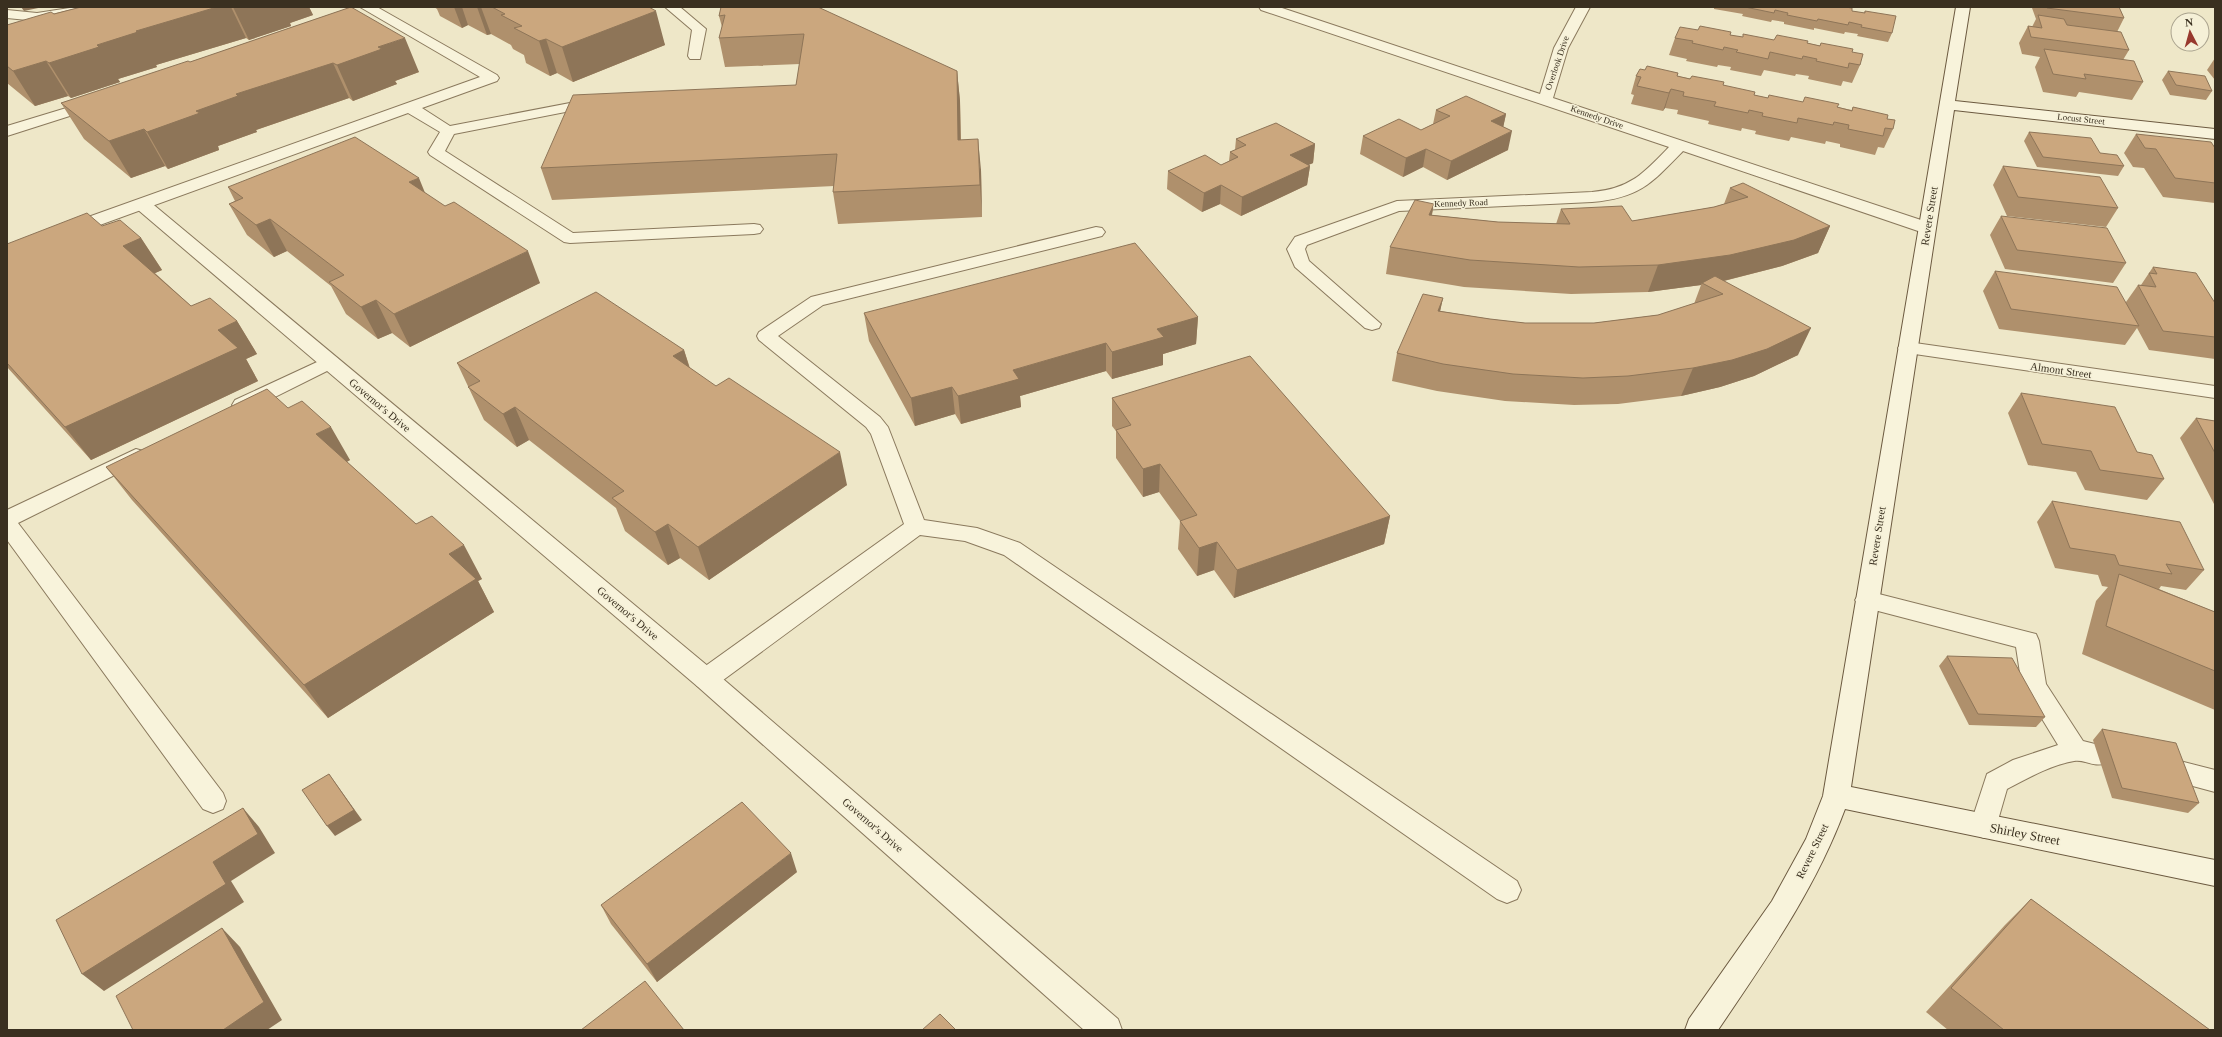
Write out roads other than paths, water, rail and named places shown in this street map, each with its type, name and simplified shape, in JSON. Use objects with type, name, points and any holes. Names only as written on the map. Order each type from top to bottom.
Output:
[{"type":"street","points":[[7,14],[37,17],[102,7]]},
{"type":"street","points":[[370,13],[398,7]]},
{"type":"street","points":[[672,7],[699,29],[695,56]]},
{"type":"street","name":"Kennedy Drive","points":[[1266,7],[1927,228]]},
{"type":"street","name":"Overlook Drive","points":[[1545,100],[1563,41],[1583,7]]},
{"type":"street","name":"Revere Street","points":[[1700,1030],[1782,910],[1818,844],[1836,796],[1963,7]]},
{"type":"street","points":[[52,236],[142,205],[492,78],[370,13]]},
{"type":"street","points":[[7,131],[113,98]]},
{"type":"street","points":[[409,107],[448,131],[588,103],[611,102]]},
{"type":"street","name":"Locust Street","points":[[1947,105],[2215,134]]},
{"type":"street","points":[[448,131],[436,152],[570,238],[754,229]]},
{"type":"street","name":"Kennedy Road","points":[[1372,324],[1301,263],[1296,249],[1301,241],[1397,206],[1592,197],[1620,194],[1640,185],[1680,145]]},
{"type":"street","name":"Governor's Drive","points":[[142,205],[706,679],[1107,1030]]},
{"type":"street","points":[[916,527],[881,432],[873,422],[766,336],[817,301],[1096,232]]},
{"type":"street","name":"Almont Street","points":[[1908,348],[2215,392]]},
{"type":"street","points":[[222,414],[330,362]]},
{"type":"street","points":[[7,518],[150,449]]},
{"type":"street","points":[[7,524],[213,801]]},
{"type":"street","points":[[706,679],[916,527],[957,531],[979,536],[1012,549],[1507,890]]},
{"type":"street","points":[[1867,600],[2027,641],[2034,686],[2086,753],[2022,768],[1996,782],[1984,826]]},
{"type":"street","points":[[2172,770],[2215,781]]},
{"type":"street","name":"Shirley Street","points":[[1836,796],[2215,872]]}]
